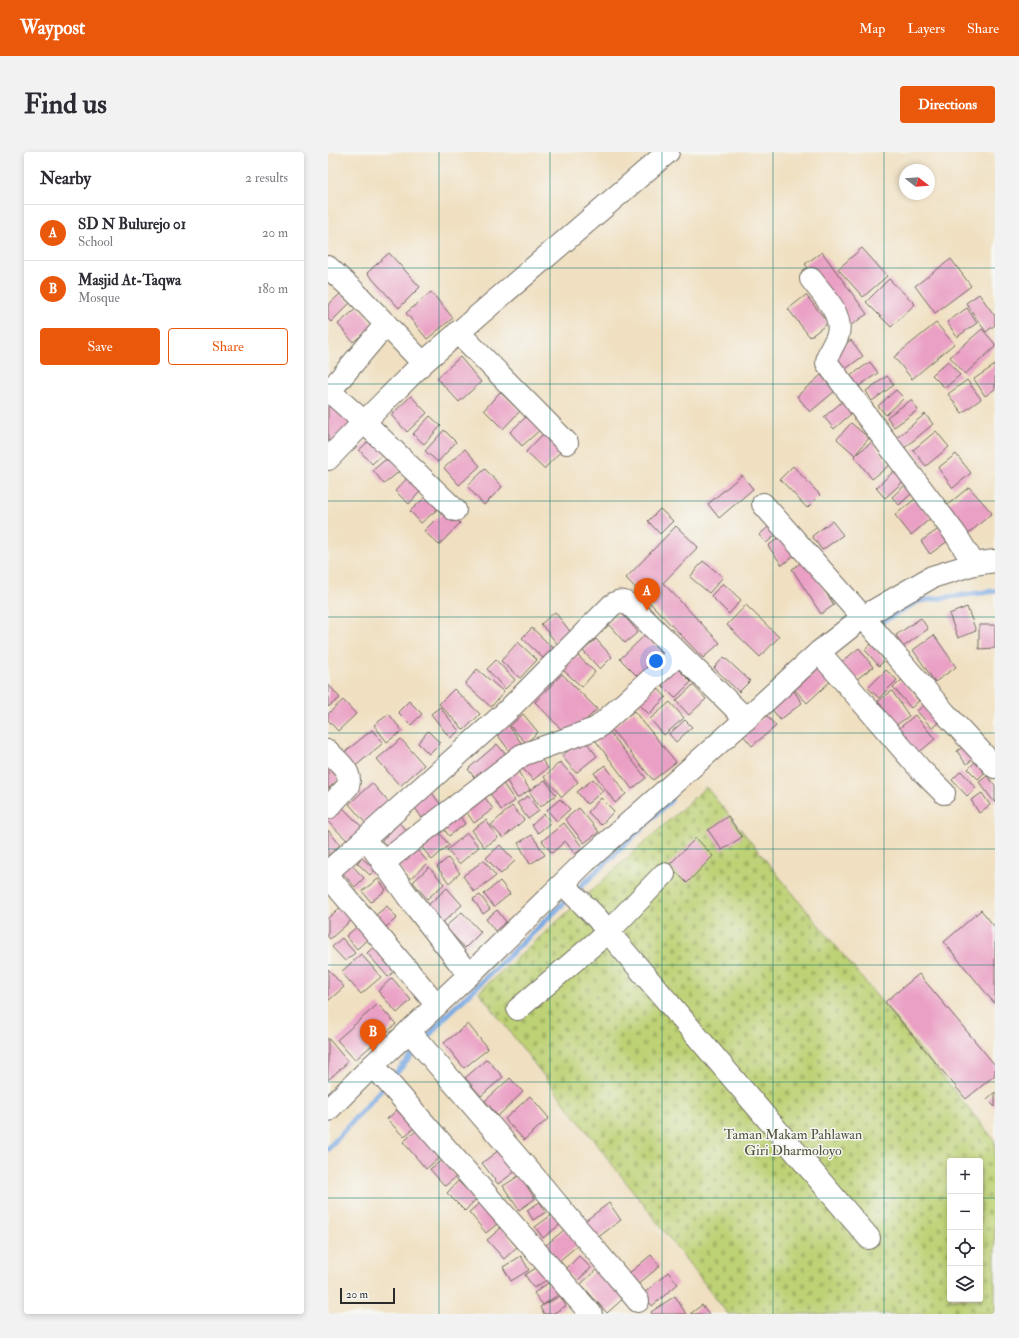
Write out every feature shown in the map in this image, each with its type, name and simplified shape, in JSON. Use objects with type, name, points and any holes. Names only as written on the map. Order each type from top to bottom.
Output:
[{"type":"street","points":[[328,460],[423,363],[668,152]]},
{"type":"street","points":[[328,267],[423,363]]},
{"type":"street","points":[[810,279],[835,312],[838,323],[838,333],[828,352],[827,363],[956,535],[974,564]]},
{"type":"street","points":[[386,324],[328,391],[364,422],[455,510]]},
{"type":"street","points":[[458,332],[567,442]]},
{"type":"street","points":[[763,504],[945,713],[995,767]]},
{"type":"street","points":[[328,1110],[383,1076],[415,1039],[437,1005],[469,975],[568,889],[586,860],[746,719],[822,655],[871,628],[932,577],[974,564],[995,561]]},
{"type":"street","points":[[437,1005],[328,875],[330,870],[507,711],[606,611],[618,601],[626,602],[746,719]]},
{"type":"street","points":[[383,863],[522,755],[597,728],[680,654]]},
{"type":"street","points":[[822,655],[920,769],[944,793]]},
{"type":"street","points":[[328,751],[348,772],[349,782],[348,786],[328,808]]},
{"type":"street","points":[[366,838],[409,898],[469,975]]},
{"type":"street","points":[[518,1009],[602,925],[664,874]]},
{"type":"street","points":[[568,889],[602,925],[868,1238]]},
{"type":"street","points":[[415,1039],[537,1180],[638,1301]]},
{"type":"street","points":[[383,1076],[591,1314]]},
{"type":"green space","name":"Taman Makam Pahlawan Giri Dharmoloyo","points":[[706,787],[995,1141],[995,1314],[728,1314],[479,992]]},
{"type":"building","points":[[862,248],[887,276],[863,297],[838,269]]},
{"type":"building","points":[[822,252],[867,314],[850,326],[805,264]]},
{"type":"building","points":[[389,253],[420,287],[399,308],[367,273]]},
{"type":"building","points":[[951,259],[971,286],[935,313],[915,286]]},
{"type":"building","points":[[889,279],[915,304],[891,327],[866,302]]},
{"type":"building","points":[[431,292],[453,318],[427,339],[406,313]]},
{"type":"building","points":[[340,294],[350,303],[331,322],[328,319],[328,305]]},
{"type":"building","points":[[979,294],[995,316],[995,325],[986,332],[966,303]]},
{"type":"building","points":[[806,295],[828,323],[810,337],[788,309]]},
{"type":"building","points":[[358,307],[373,326],[353,342],[338,324]]},
{"type":"building","points":[[967,308],[977,323],[957,337],[947,322]]},
{"type":"building","points":[[936,323],[954,344],[912,379],[894,357]]},
{"type":"building","points":[[982,329],[995,344],[995,347],[965,374],[950,357]]},
{"type":"building","points":[[851,340],[863,356],[843,371],[831,355]]},
{"type":"building","points":[[460,357],[481,382],[459,402],[437,378]]},
{"type":"building","points":[[948,361],[960,375],[945,388],[932,375]]},
{"type":"building","points":[[870,362],[878,373],[853,390],[846,379]]},
{"type":"building","points":[[995,365],[995,389],[985,396],[974,379]]},
{"type":"building","points":[[821,375],[835,391],[810,412],[797,396]]},
{"type":"building","points":[[887,376],[894,385],[872,401],[866,391]]},
{"type":"building","points":[[967,380],[981,399],[962,413],[948,394]]},
{"type":"building","points":[[896,390],[904,398],[886,415],[878,406]]},
{"type":"building","points":[[500,392],[520,411],[503,429],[484,410]]},
{"type":"building","points":[[411,396],[427,413],[407,432],[391,415]]},
{"type":"building","points":[[911,400],[918,410],[894,427],[887,417]]},
{"type":"building","points":[[843,401],[853,412],[834,429],[824,417]]},
{"type":"building","points":[[333,403],[352,426],[331,444],[328,440],[328,407]]},
{"type":"building","points":[[925,414],[933,424],[901,451],[893,441]]},
{"type":"building","points":[[528,415],[541,429],[522,446],[510,432]]},
{"type":"building","points":[[430,416],[441,426],[424,444],[413,434]]},
{"type":"building","points":[[851,423],[869,438],[855,455],[837,439]]},
{"type":"building","points":[[444,430],[456,442],[438,462],[425,451]]},
{"type":"building","points":[[936,431],[949,447],[926,466],[913,450]]},
{"type":"building","points":[[545,432],[563,449],[544,469],[526,452]]},
{"type":"building","points":[[373,437],[386,451],[372,464],[359,450]]},
{"type":"building","points":[[872,442],[890,465],[872,479],[854,456]]},
{"type":"building","points":[[465,449],[480,466],[459,485],[444,468]]},
{"type":"building","points":[[956,454],[971,473],[953,488],[938,468]]},
{"type":"building","points":[[390,456],[401,470],[384,484],[373,470]]},
{"type":"building","points":[[793,466],[820,495],[807,508],[780,479]]},
{"type":"building","points":[[485,469],[502,487],[484,505],[467,486]]},
{"type":"building","points":[[896,469],[905,480],[885,498],[876,488]]},
{"type":"building","points":[[411,474],[425,486],[409,504],[395,491]]},
{"type":"building","points":[[742,475],[753,489],[719,518],[708,504]]},
{"type":"building","points":[[906,484],[913,492],[899,505],[892,497]]},
{"type":"building","points":[[969,487],[992,513],[968,534],[945,507]]},
{"type":"building","points":[[429,494],[440,507],[421,523],[410,511]]},
{"type":"building","points":[[915,499],[931,518],[911,535],[895,515]]},
{"type":"building","points":[[446,509],[460,523],[439,545],[424,531]]},
{"type":"building","points":[[660,509],[673,521],[660,534],[648,521]]},
{"type":"building","points":[[832,521],[843,535],[822,550],[812,536]]},
{"type":"building","points":[[774,522],[781,531],[766,543],[759,535]]},
{"type":"building","points":[[676,526],[698,547],[663,583],[720,643],[703,658],[626,578]]},
{"type":"building","points":[[943,526],[952,538],[930,554],[921,541]]},
{"type":"building","points":[[782,535],[796,554],[782,565],[768,546]]},
{"type":"building","points":[[805,560],[834,605],[821,614],[792,569]]},
{"type":"building","points":[[703,561],[723,577],[709,593],[690,577]]},
{"type":"building","points":[[723,583],[741,600],[729,614],[711,596]]},
{"type":"building","points":[[746,605],[779,637],[760,657],[727,625]]},
{"type":"building","points":[[967,607],[976,631],[958,638],[949,614]]},
{"type":"building","points":[[555,612],[572,634],[559,646],[541,624]]},
{"type":"building","points":[[621,612],[638,632],[625,643],[608,624]]},
{"type":"building","points":[[921,618],[928,629],[903,647],[896,635]]},
{"type":"building","points":[[979,625],[995,625],[995,648],[979,649]]},
{"type":"building","points":[[532,628],[553,648],[543,658],[522,638]]},
{"type":"building","points":[[645,635],[664,655],[640,679],[620,659]]},
{"type":"building","points":[[934,635],[956,667],[935,682],[913,650]]},
{"type":"building","points":[[596,639],[612,657],[600,669],[583,651]]},
{"type":"building","points":[[518,642],[537,660],[520,678],[501,661]]},
{"type":"building","points":[[871,644],[885,660],[879,666],[865,650]]},
{"type":"building","points":[[859,648],[873,667],[853,682],[839,664]]},
{"type":"building","points":[[577,655],[595,672],[582,687],[563,670]]},
{"type":"building","points":[[724,657],[750,681],[739,692],[714,668]]},
{"type":"building","points":[[496,660],[515,680],[505,689],[487,669]]},
{"type":"building","points":[[824,663],[836,676],[807,703],[795,690]]},
{"type":"building","points":[[675,666],[691,682],[675,698],[659,682]]},
{"type":"building","points":[[477,669],[504,692],[491,707],[465,684]]},
{"type":"building","points":[[886,670],[897,680],[879,698],[868,688]]},
{"type":"building","points":[[562,674],[597,709],[569,737],[535,702]]},
{"type":"building","points":[[902,680],[919,701],[911,708],[893,687]]},
{"type":"building","points":[[328,684],[340,698],[328,707]]},
{"type":"building","points":[[693,685],[706,699],[689,715],[676,701]]},
{"type":"building","points":[[656,686],[666,697],[649,714],[638,703]]},
{"type":"building","points":[[454,689],[480,714],[464,730],[439,704]]},
{"type":"building","points":[[794,691],[802,703],[780,720],[772,709]]},
{"type":"building","points":[[892,691],[909,716],[895,726],[878,701]]},
{"type":"building","points":[[343,700],[356,714],[338,731],[328,720],[328,714]]},
{"type":"building","points":[[409,701],[422,714],[411,725],[398,712]]},
{"type":"building","points":[[670,702],[684,718],[664,735],[650,719]]},
{"type":"building","points":[[925,704],[940,721],[932,728],[917,711]]},
{"type":"building","points":[[440,707],[459,731],[450,738],[431,714]]},
{"type":"building","points":[[634,711],[676,762],[653,780],[611,729]]},
{"type":"building","points":[[389,714],[402,731],[387,742],[374,725]]},
{"type":"building","points":[[523,714],[538,732],[526,743],[510,726]]},
{"type":"building","points":[[766,715],[776,726],[752,746],[742,734]]},
{"type":"building","points":[[915,715],[935,739],[916,755],[897,730]]},
{"type":"building","points":[[685,720],[692,727],[676,742],[669,734]]},
{"type":"building","points":[[505,721],[522,744],[511,753],[494,730]]},
{"type":"building","points":[[372,730],[383,743],[352,769],[341,755]]},
{"type":"building","points":[[608,730],[646,778],[632,789],[595,740]]},
{"type":"building","points":[[428,731],[440,743],[429,754],[418,743]]},
{"type":"building","points":[[583,738],[597,756],[576,773],[562,756]]},
{"type":"building","points":[[401,739],[424,765],[400,786],[377,759]]},
{"type":"building","points":[[497,744],[507,756],[477,781],[468,769]]},
{"type":"building","points":[[966,745],[975,758],[966,764],[957,751]]},
{"type":"building","points":[[535,751],[548,768],[533,780],[519,764]]},
{"type":"building","points":[[976,761],[986,771],[978,779],[968,769]]},
{"type":"building","points":[[560,762],[578,782],[562,797],[544,777]]},
{"type":"building","points":[[605,765],[626,794],[615,803],[594,773]]},
{"type":"building","points":[[328,767],[339,779],[328,789]]},
{"type":"building","points":[[516,768],[530,790],[517,798],[504,776]]},
{"type":"building","points":[[961,771],[976,788],[967,796],[952,780]]},
{"type":"building","points":[[987,776],[995,785],[995,803],[979,782]]},
{"type":"building","points":[[499,778],[515,801],[501,810],[486,787]]},
{"type":"building","points":[[593,779],[603,791],[587,804],[577,792]]},
{"type":"building","points":[[545,780],[556,795],[540,807],[529,791]]},
{"type":"building","points":[[372,783],[390,804],[367,825],[349,804]]},
{"type":"building","points":[[429,789],[441,805],[422,818],[411,802]]},
{"type":"building","points":[[479,789],[493,809],[474,823],[460,803]]},
{"type":"building","points":[[982,793],[990,805],[979,813],[971,800]]},
{"type":"building","points":[[528,796],[539,811],[528,819],[517,803]]},
{"type":"building","points":[[601,798],[614,811],[601,825],[588,812]]},
{"type":"building","points":[[560,799],[570,809],[557,821],[547,810]]},
{"type":"building","points":[[339,804],[363,828],[349,842],[328,822],[328,815]]},
{"type":"building","points":[[512,806],[524,820],[503,838],[491,825]]},
{"type":"building","points":[[579,808],[599,832],[584,843],[565,819]]},
{"type":"building","points":[[455,809],[465,824],[449,836],[438,821]]},
{"type":"building","points":[[544,814],[551,822],[538,833],[532,825]]},
{"type":"building","points":[[728,816],[742,837],[722,850],[708,830]]},
{"type":"building","points":[[486,820],[498,838],[484,847],[472,830]]},
{"type":"building","points":[[399,823],[411,834],[393,853],[381,842]]},
{"type":"building","points":[[564,823],[583,848],[575,854],[565,841],[552,853],[542,841]]},
{"type":"building","points":[[434,826],[449,845],[432,860],[416,840]]},
{"type":"building","points":[[328,830],[340,845],[328,856]]},
{"type":"building","points":[[467,833],[479,847],[459,864],[447,850]]},
{"type":"building","points":[[532,835],[545,855],[530,864],[518,843]]},
{"type":"building","points":[[696,838],[713,856],[687,883],[669,865]]},
{"type":"building","points":[[411,843],[428,862],[410,879],[393,860]]},
{"type":"building","points":[[500,845],[515,861],[501,874],[486,858]]},
{"type":"building","points":[[362,858],[375,870],[370,875],[357,863]]},
{"type":"building","points":[[448,858],[460,873],[449,883],[437,867]]},
{"type":"building","points":[[484,860],[496,876],[474,892],[463,876]]},
{"type":"building","points":[[349,862],[364,878],[355,887],[340,870]]},
{"type":"building","points":[[429,867],[444,884],[427,899],[413,882]]},
{"type":"building","points":[[378,879],[386,890],[371,902],[362,891]]},
{"type":"building","points":[[500,881],[510,894],[494,907],[484,894]]},
{"type":"building","points":[[447,888],[462,905],[442,923],[427,906]]},
{"type":"building","points":[[480,895],[490,909],[483,914],[473,899]]},
{"type":"building","points":[[343,905],[354,918],[330,939],[328,937],[328,918]]},
{"type":"building","points":[[387,906],[397,918],[381,931],[371,919]]},
{"type":"building","points":[[497,910],[506,922],[495,931],[486,919]]},
{"type":"building","points":[[981,910],[995,927],[995,1004],[944,942]]},
{"type":"building","points":[[462,912],[481,932],[465,948],[445,927]]},
{"type":"building","points":[[359,925],[370,937],[357,949],[346,936]]},
{"type":"building","points":[[342,938],[355,953],[345,961],[332,947]]},
{"type":"building","points":[[376,945],[397,969],[388,977],[367,953]]},
{"type":"building","points":[[361,954],[381,977],[361,994],[341,972]]},
{"type":"building","points":[[328,969],[344,987],[328,1001]]},
{"type":"building","points":[[919,974],[995,1065],[995,1075],[966,1099],[885,1002]]},
{"type":"building","points":[[392,978],[411,1000],[397,1013],[378,991]]},
{"type":"building","points":[[378,1004],[396,1024],[355,1060],[337,1040]]},
{"type":"building","points":[[468,1024],[488,1049],[464,1068],[444,1043]]},
{"type":"building","points":[[328,1038],[348,1062],[328,1080]]},
{"type":"building","points":[[487,1059],[503,1077],[481,1096],[465,1078]]},
{"type":"building","points":[[510,1078],[523,1092],[498,1116],[485,1101]]},
{"type":"building","points":[[995,1092],[995,1107],[987,1099]]},
{"type":"building","points":[[530,1096],[549,1118],[524,1140],[505,1119]]},
{"type":"building","points":[[397,1110],[414,1128],[404,1137],[387,1119]]},
{"type":"building","points":[[417,1130],[440,1157],[426,1169],[403,1142]]},
{"type":"building","points":[[499,1150],[516,1171],[498,1184],[482,1163]]},
{"type":"building","points":[[442,1160],[456,1177],[445,1186],[430,1169]]},
{"type":"building","points":[[520,1175],[535,1199],[519,1210],[503,1186]]},
{"type":"building","points":[[458,1181],[476,1199],[465,1211],[447,1193]]},
{"type":"building","points":[[540,1202],[546,1212],[533,1220],[527,1210]]},
{"type":"building","points":[[480,1203],[497,1224],[486,1233],[469,1212]]},
{"type":"building","points":[[609,1203],[621,1220],[597,1238],[585,1221]]},
{"type":"building","points":[[554,1213],[562,1223],[543,1238],[535,1227]]},
{"type":"building","points":[[501,1228],[517,1247],[504,1259],[487,1240]]},
{"type":"building","points":[[565,1229],[578,1245],[558,1262],[545,1246]]},
{"type":"building","points":[[651,1255],[660,1266],[636,1286],[627,1275]]},
{"type":"building","points":[[521,1256],[529,1270],[511,1281],[503,1267]]},
{"type":"building","points":[[579,1256],[591,1268],[576,1282],[565,1270]]},
{"type":"building","points":[[539,1266],[548,1279],[534,1288],[525,1275]]},
{"type":"building","points":[[598,1268],[625,1297],[607,1313],[581,1284]]},
{"type":"building","points":[[668,1272],[678,1284],[652,1306],[643,1294]]},
{"type":"building","points":[[551,1281],[559,1294],[543,1305],[534,1293]]},
{"type":"building","points":[[560,1296],[566,1306],[552,1314],[544,1314],[540,1307]]},
{"type":"building","points":[[675,1296],[686,1314],[652,1314],[651,1312]]},
{"type":"building","points":[[702,1305],[709,1314],[690,1314]]},
{"type":"waterway","points":[[876,625],[918,601],[995,591]]},
{"type":"waterway","points":[[576,891],[671,800]]},
{"type":"waterway","points":[[424,1041],[445,1017],[570,897]]},
{"type":"waterway","points":[[391,1079],[418,1048]]},
{"type":"waterway","points":[[328,1149],[385,1085]]},
{"type":"place","name":"SD N Bulurejo 01","points":[[647,611]]},
{"type":"place","name":"Masjid At-Taqwa","points":[[373,1052]]}]
